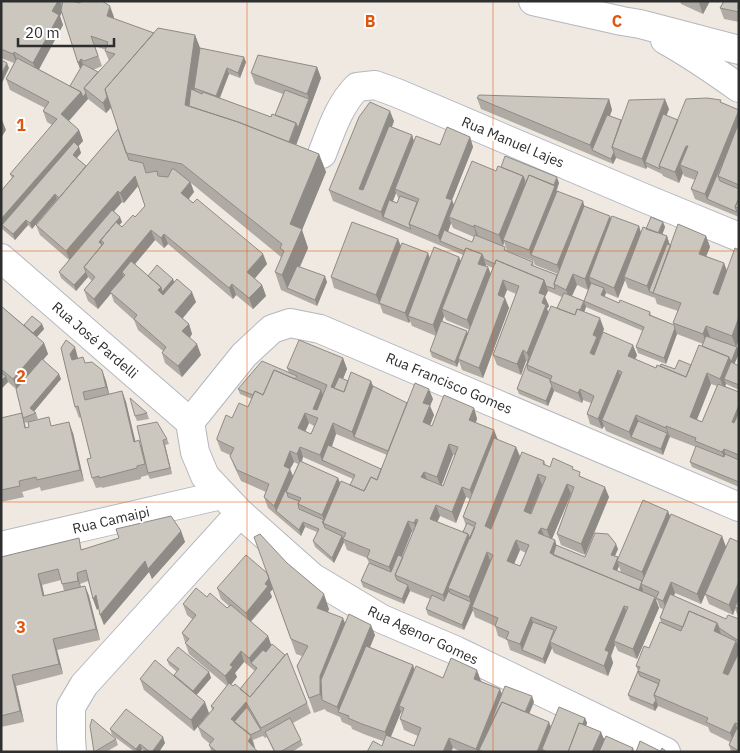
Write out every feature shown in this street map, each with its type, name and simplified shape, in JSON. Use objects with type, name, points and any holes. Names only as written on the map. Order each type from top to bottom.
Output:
[{"type":"street","points":[[534,1],[640,24],[739,50]]},
{"type":"street","points":[[615,1],[640,24],[739,88]]},
{"type":"street","name":"Rua Manuel Lajes","points":[[322,154],[337,117],[349,95],[356,87],[375,85],[739,237]]},
{"type":"street","name":"Rua José Pardelli","points":[[1,258],[190,422]]},
{"type":"street","name":"Rua Francisco Gomes","points":[[190,422],[244,355],[272,329],[290,323],[320,328],[739,507]]},
{"type":"street","name":"Rua Agenor Gomes","points":[[190,422],[195,452],[205,476],[231,504],[312,577],[382,619],[457,651],[666,752]]},
{"type":"street","points":[[72,752],[71,707],[84,685],[231,504]]},
{"type":"street","name":"Rua Camaipi","points":[[1,546],[231,504]]},
{"type":"building","points":[[1,1],[58,1],[52,11],[59,15],[33,63],[14,52],[13,54],[1,49]]},
{"type":"building","points":[[63,1],[80,3],[81,1],[102,1],[110,6],[107,16],[154,33],[105,89],[107,97],[103,103],[84,88],[115,54],[105,51],[108,42],[91,36],[98,56],[84,61],[81,59],[78,63],[61,10]]},
{"type":"building","points":[[724,1],[739,1],[739,12],[720,8]]},
{"type":"building","points":[[158,28],[195,35],[185,105],[238,122],[319,154],[290,224],[302,229],[282,275],[275,272],[284,251],[280,248],[282,244],[182,164],[126,153],[105,89]]},
{"type":"building","points":[[200,48],[244,57],[238,73],[227,68],[216,96],[194,88]]},
{"type":"building","points":[[258,55],[317,67],[307,94],[251,73]]},
{"type":"building","points":[[17,58],[81,92],[61,114],[79,130],[1,219],[1,191],[14,176],[10,174],[57,119],[43,111],[49,102],[6,79]]},
{"type":"building","points":[[1,60],[7,63],[1,75]]},
{"type":"building","points":[[83,64],[98,72],[84,88],[86,93],[83,97],[81,92],[70,86]]},
{"type":"building","points":[[191,89],[271,117],[272,114],[296,123],[289,142],[238,122],[189,106]]},
{"type":"building","points":[[285,90],[309,99],[298,128],[296,123],[275,115]]},
{"type":"building","points":[[479,95],[609,99],[590,145],[477,98]]},
{"type":"building","points":[[707,98],[721,100],[720,102],[739,110],[705,194],[691,189],[698,172],[680,165],[688,146],[686,146],[675,172],[659,166],[686,99]]},
{"type":"building","points":[[665,99],[642,159],[612,147],[629,100]]},
{"type":"building","points":[[370,102],[390,111],[359,189],[363,190],[389,126],[412,135],[381,212],[329,190],[359,117]]},
{"type":"building","points":[[663,114],[678,120],[659,166],[660,169],[645,162]]},
{"type":"building","points":[[607,115],[621,120],[612,147],[614,152],[611,159],[592,150]]},
{"type":"building","points":[[739,125],[739,185],[718,176]]},
{"type":"building","points":[[447,127],[470,137],[446,198],[452,200],[438,236],[409,224],[419,199],[395,189],[416,136],[440,145]]},
{"type":"building","points":[[118,129],[129,160],[143,163],[146,173],[157,171],[158,176],[168,177],[172,169],[174,169],[190,182],[181,193],[193,203],[197,199],[263,254],[247,272],[262,285],[249,298],[232,284],[229,288],[164,234],[161,238],[151,230],[94,299],[84,290],[95,277],[84,267],[104,243],[101,240],[116,222],[122,227],[145,206],[135,176],[120,193],[118,191],[66,251],[36,225]]},
{"type":"building","points":[[74,142],[79,147],[73,155],[86,166],[59,198],[55,194],[30,223],[26,220],[13,234],[2,225]]},
{"type":"building","points":[[505,156],[557,177],[554,185],[529,175],[525,185],[523,176],[501,167]]},
{"type":"building","points":[[472,161],[496,171],[498,166],[523,176],[499,235],[449,217]]},
{"type":"building","points":[[721,165],[718,176],[720,181],[739,189],[739,198],[735,207],[737,212],[707,199]]},
{"type":"building","points":[[529,175],[555,186],[529,250],[503,240]]},
{"type":"building","points":[[557,191],[583,201],[557,265],[531,255]]},
{"type":"building","points":[[400,196],[417,202],[409,224],[411,229],[383,217],[389,200],[397,203]]},
{"type":"building","points":[[739,198],[739,208],[735,207]]},
{"type":"building","points":[[584,206],[610,216],[585,279],[573,274],[566,290],[554,284]]},
{"type":"building","points":[[112,210],[120,217],[99,242],[102,245],[84,267],[86,272],[74,285],[59,272]]},
{"type":"building","points":[[612,216],[639,226],[614,288],[589,277]]},
{"type":"building","points":[[651,217],[663,222],[658,233],[646,229]]},
{"type":"building","points":[[352,222],[398,239],[376,295],[331,277]]},
{"type":"building","points":[[678,224],[706,236],[699,254],[724,263],[713,293],[718,295],[735,248],[739,250],[739,317],[732,336],[706,326],[703,334],[673,323],[681,303],[653,293]]},
{"type":"building","points":[[643,227],[667,236],[647,286],[624,277]]},
{"type":"building","points":[[444,230],[472,242],[475,235],[505,247],[504,250],[533,262],[531,265],[557,275],[554,284],[555,289],[546,286],[544,280],[496,260],[495,264],[484,259],[482,254],[466,248],[464,251],[440,241]]},
{"type":"building","points":[[402,243],[428,253],[405,313],[379,303]]},
{"type":"building","points":[[667,244],[671,245],[653,293],[649,291]]},
{"type":"building","points":[[434,247],[459,257],[433,325],[408,316]]},
{"type":"building","points":[[466,248],[482,254],[478,264],[488,267],[467,320],[442,309]]},
{"type":"building","points":[[496,260],[544,280],[539,293],[545,295],[542,303],[546,305],[527,353],[523,350],[517,364],[493,355],[519,286],[503,280],[498,295],[505,298],[479,368],[458,359]]},
{"type":"building","points":[[131,261],[161,287],[158,290],[163,295],[177,279],[192,292],[175,312],[189,324],[182,331],[197,344],[178,366],[162,353],[166,347],[134,319],[137,315],[110,292],[125,275],[122,272]]},
{"type":"building","points":[[157,265],[173,279],[162,292],[161,287],[148,276]]},
{"type":"building","points":[[297,266],[325,276],[315,300],[287,288]]},
{"type":"building","points":[[591,283],[604,288],[601,295],[619,303],[620,300],[650,312],[649,315],[674,325],[675,328],[664,358],[636,347],[644,327],[584,301]]},
{"type":"building","points":[[564,293],[584,301],[580,310],[577,309],[575,315],[557,308]]},
{"type":"building","points":[[1,306],[44,343],[13,379],[1,369]]},
{"type":"building","points":[[551,306],[575,315],[577,309],[600,318],[593,335],[597,337],[590,353],[594,355],[603,332],[633,345],[628,356],[656,368],[657,365],[686,377],[699,345],[729,357],[720,379],[707,373],[690,417],[702,422],[718,384],[739,392],[739,405],[732,422],[734,423],[739,412],[739,455],[724,449],[722,452],[695,441],[696,438],[636,415],[629,432],[602,420],[622,372],[618,370],[598,419],[587,414],[594,396],[580,389],[578,393],[550,381],[552,376],[527,365]]},
{"type":"building","points":[[32,316],[42,324],[33,333],[24,325]]},
{"type":"building","points":[[441,321],[467,331],[455,362],[430,351]]},
{"type":"building","points":[[706,336],[737,347],[731,362],[729,357],[702,346]]},
{"type":"building","points":[[66,340],[75,347],[70,354],[72,360],[83,357],[85,363],[92,362],[102,370],[106,387],[83,392],[85,400],[122,391],[134,442],[139,440],[145,464],[137,466],[137,468],[99,478],[99,476],[92,478],[87,459],[91,458],[78,406],[75,407],[61,348]]},
{"type":"building","points":[[299,340],[343,358],[331,387],[344,392],[351,372],[371,381],[352,432],[333,423],[320,455],[300,447],[297,454],[290,451],[284,466],[290,469],[274,506],[264,497],[269,484],[237,470],[230,456],[234,448],[217,440],[217,438],[226,415],[232,418],[239,403],[248,407],[255,391],[263,395],[274,370],[321,390],[313,409],[317,410],[327,385],[287,368]],"holes":[[[305,413],[318,418],[311,434],[298,428]]]},
{"type":"building","points":[[532,350],[527,365],[528,370],[550,379],[552,386],[546,401],[517,389]]},
{"type":"building","points":[[42,359],[59,374],[30,408],[36,413],[23,418],[16,389]]},
{"type":"building","points":[[679,360],[691,365],[686,377],[660,366],[661,364],[675,369]]},
{"type":"building","points":[[262,361],[297,376],[295,379],[274,370],[263,395],[255,391],[253,395],[238,389]]},
{"type":"building","points":[[731,362],[739,366],[739,385],[724,379]]},
{"type":"building","points":[[1,373],[6,376],[1,381]]},
{"type":"building","points":[[339,377],[348,381],[344,392],[334,388]]},
{"type":"building","points":[[415,383],[429,389],[423,403],[430,405],[423,422],[432,426],[444,395],[474,408],[469,420],[494,430],[470,490],[462,487],[452,512],[436,505],[430,519],[468,534],[443,595],[395,575],[418,520],[416,519],[414,523],[408,521],[389,567],[367,558],[370,550],[343,539],[346,533],[323,523],[341,481],[364,491],[371,477],[377,480]],"holes":[[[449,444],[458,447],[443,486],[421,477],[424,472],[437,477]]]},
{"type":"building","points":[[373,386],[407,403],[388,451],[354,437]]},
{"type":"building","points":[[130,398],[147,413],[135,416]]},
{"type":"building","points":[[22,413],[25,428],[29,427],[28,422],[49,417],[51,426],[69,422],[80,470],[37,480],[36,477],[19,481],[20,486],[1,490],[1,418]]},
{"type":"building","points":[[638,421],[667,433],[661,449],[631,437]]},
{"type":"building","points":[[157,422],[167,439],[163,440],[170,468],[148,473],[137,426]]},
{"type":"building","points":[[494,438],[516,447],[485,526],[491,529],[522,452],[544,461],[543,464],[550,467],[553,458],[573,467],[572,469],[580,472],[579,476],[605,487],[581,544],[557,534],[574,487],[567,484],[547,530],[541,528],[538,533],[555,540],[550,553],[655,597],[633,649],[614,641],[628,607],[624,606],[605,650],[609,652],[604,666],[550,642],[557,627],[531,617],[520,644],[506,639],[509,632],[495,626],[498,618],[472,607],[493,555],[487,552],[469,597],[448,588],[476,523],[463,517]],"holes":[[[538,474],[546,477],[531,514],[524,511]],[[516,540],[529,545],[520,566],[507,561]]]},
{"type":"building","points":[[328,445],[381,469],[377,480],[371,477],[364,491],[350,485],[355,475],[322,460]]},
{"type":"building","points":[[696,446],[724,457],[725,454],[739,460],[739,482],[690,462]]},
{"type":"building","points":[[300,461],[338,478],[322,515],[298,504],[301,498],[286,492]]},
{"type":"building","points":[[285,491],[288,497],[299,501],[299,509],[324,520],[322,522],[325,528],[342,536],[332,558],[313,541],[319,529],[303,522],[299,530],[276,511]]},
{"type":"building","points":[[643,500],[668,511],[642,572],[617,561]]},
{"type":"building","points":[[671,514],[722,536],[697,594],[671,582],[663,601],[656,598],[659,592],[641,584]]},
{"type":"building","points":[[171,516],[181,531],[148,569],[145,561],[100,615],[96,595],[93,599],[86,570],[77,573],[78,581],[62,584],[58,569],[38,574],[43,596],[85,586],[96,629],[53,639],[59,664],[12,675],[20,711],[1,716],[1,557],[79,538],[81,550],[119,538],[116,529]]},
{"type":"building","points":[[467,523],[475,527],[470,539],[468,534],[463,532]]},
{"type":"building","points":[[595,533],[608,534],[616,544],[611,555],[618,557],[613,569],[642,581],[639,590],[553,555],[556,545],[585,557]]},
{"type":"building","points":[[260,534],[287,563],[324,594],[317,608],[343,618],[320,676],[320,694],[309,698],[297,666],[308,646],[291,639],[254,537]]},
{"type":"building","points":[[730,538],[739,542],[739,581],[729,605],[705,594]]},
{"type":"building","points":[[246,555],[267,573],[269,578],[265,584],[268,586],[246,613],[217,588]]},
{"type":"building","points":[[398,555],[403,557],[395,575],[397,580],[408,585],[402,599],[361,581],[369,563],[391,572]]},
{"type":"building","points":[[196,588],[207,597],[210,593],[227,608],[231,605],[268,636],[249,658],[241,651],[230,665],[233,667],[225,676],[185,643],[189,639],[182,633],[196,615],[183,604]]},
{"type":"building","points":[[449,590],[450,593],[471,602],[462,625],[426,609],[432,595],[444,601]]},
{"type":"building","points":[[670,594],[726,619],[728,615],[739,619],[739,641],[719,628],[717,623],[689,611],[683,627],[660,618]]},
{"type":"building","points":[[739,598],[739,609],[735,607]]},
{"type":"building","points":[[689,611],[717,623],[714,631],[736,641],[723,673],[728,675],[739,652],[739,724],[735,723],[730,733],[706,722],[708,718],[654,695],[660,680],[638,671],[640,667],[636,666],[644,646],[649,648],[660,622],[681,631]]},
{"type":"building","points":[[349,614],[371,625],[337,707],[322,700],[321,680]]},
{"type":"building","points":[[533,622],[554,630],[543,659],[522,650]]},
{"type":"building","points":[[272,644],[285,655],[250,697],[240,689],[257,668],[251,663],[263,650],[266,652]]},
{"type":"building","points":[[366,646],[413,665],[385,732],[362,724],[338,712]]},
{"type":"building","points":[[178,647],[209,672],[193,691],[174,675],[179,669],[167,660]]},
{"type":"building","points":[[287,653],[307,703],[261,728],[246,702],[231,719],[250,734],[251,737],[248,741],[258,752],[217,752],[209,745],[214,739],[198,727],[214,708],[211,706],[229,683],[233,686],[235,684],[250,697]]},
{"type":"building","points":[[451,658],[477,670],[474,679],[500,689],[476,749],[449,738],[443,752],[367,752],[373,741],[382,746],[386,735],[414,746],[421,728],[400,719],[404,708],[399,706],[416,666],[443,678]]},
{"type":"building","points":[[155,660],[205,702],[191,720],[140,679]]},
{"type":"building","points":[[638,671],[640,676],[659,684],[654,695],[656,700],[653,705],[628,695]]},
{"type":"building","points":[[505,686],[532,696],[525,712],[502,702],[492,719]]},
{"type":"building","points":[[502,702],[549,722],[537,752],[484,752],[479,750]]},
{"type":"building","points":[[247,707],[261,730],[250,735],[234,722]]},
{"type":"building","points":[[559,707],[585,718],[583,724],[579,723],[568,752],[547,752],[542,749]]},
{"type":"building","points":[[126,709],[163,737],[152,752],[140,744],[136,749],[110,729]]},
{"type":"building","points":[[290,718],[301,740],[280,752],[275,752],[265,732]]},
{"type":"building","points":[[92,719],[116,739],[94,752],[90,726]]},
{"type":"building","points":[[579,723],[601,732],[592,752],[568,752]]},
{"type":"building","points":[[737,728],[739,729],[739,751],[729,745]]},
{"type":"building","points":[[606,736],[633,748],[631,752],[599,752]]},
{"type":"building","points":[[640,741],[660,751],[660,752],[636,752]]}]
